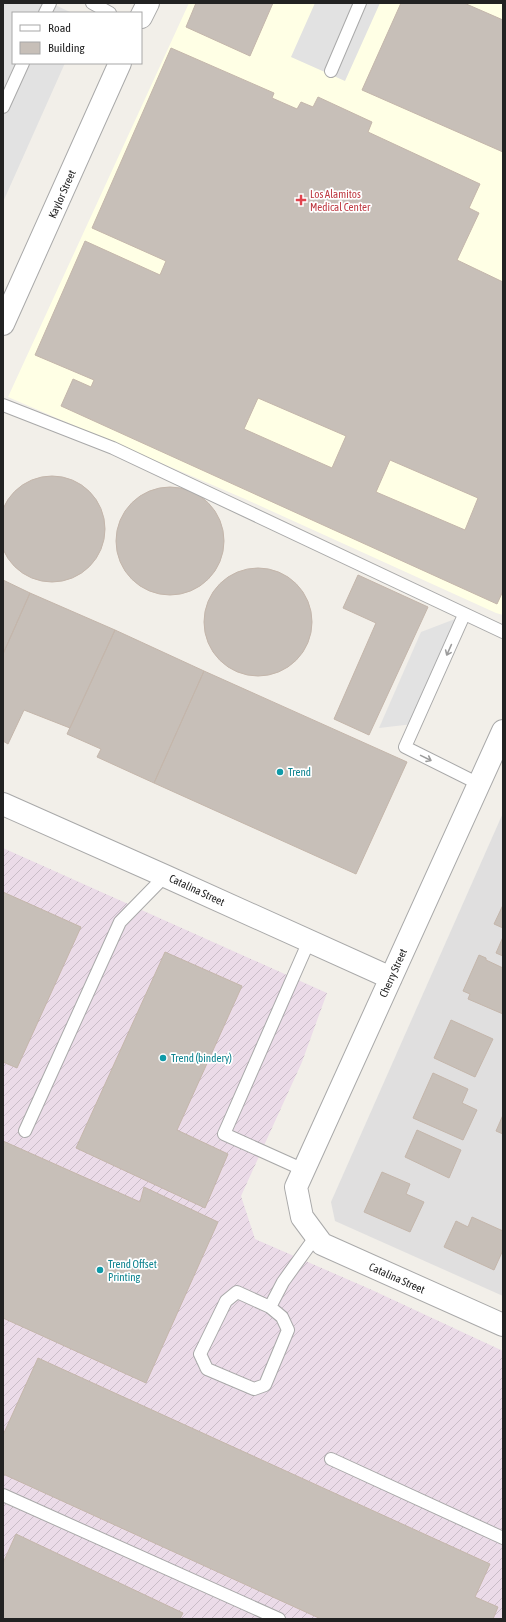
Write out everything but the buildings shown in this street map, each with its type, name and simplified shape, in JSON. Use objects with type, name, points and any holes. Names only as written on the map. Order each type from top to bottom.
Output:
[{"type":"street","points":[[142,15],[148,3]]},
{"type":"street","name":"Kaylor Street","points":[[3,324],[120,64]]},
{"type":"street","name":"Cherry Street","points":[[302,1217],[296,1187],[503,731]]},
{"type":"street","name":"Catalina Street","points":[[3,804],[391,978]]},
{"type":"street","name":"Catalina Street","points":[[302,1217],[322,1244],[503,1325]]},
{"type":"lane","points":[[46,12],[50,3]]},
{"type":"lane","points":[[92,3],[108,12]]},
{"type":"lane","points":[[331,71],[360,3]]},
{"type":"lane","points":[[3,107],[23,64]]},
{"type":"lane","points":[[3,405],[113,448],[464,615],[503,632]]},
{"type":"lane","points":[[464,615],[405,747],[479,784]]},
{"type":"lane","points":[[25,1131],[120,922],[166,876]]},
{"type":"lane","points":[[304,1170],[224,1134],[309,942]]},
{"type":"lane","points":[[270,1306],[283,1282],[316,1236]]},
{"type":"lane","points":[[237,1292],[270,1306],[282,1317],[288,1330],[265,1385],[254,1389],[207,1369],[200,1354],[226,1301],[237,1292]]},
{"type":"lane","points":[[331,1459],[503,1538]]},
{"type":"lane","points":[[3,1495],[279,1619]]},
{"type":"shaded area","points":[[3,3],[51,3],[70,12],[12,12],[12,64],[65,64],[3,202]]},
{"type":"shaded area","name":"Los Alamitos Medical Center","points":[[189,3],[503,3],[503,615],[245,499],[8,397]]},
{"type":"shaded area","points":[[315,3],[380,3],[345,81],[291,57]]},
{"type":"shaded area","points":[[455,619],[413,724],[379,728],[421,632]]},
{"type":"shaded area","points":[[503,813],[503,1296],[335,1221],[331,1202]]},
{"type":"shaded area","points":[[3,848],[327,993],[302,1062],[241,1196],[255,1239],[372,1290],[503,1351],[503,1619],[3,1619]]},
{"type":"place","name":"Los Alamitos Medical Center","points":[[301,200]]},
{"type":"place","name":"Trend","points":[[280,772]]},
{"type":"place","name":"Trend (bindery)","points":[[163,1058]]},
{"type":"place","name":"Trend Offset Printing","points":[[100,1270]]}]
